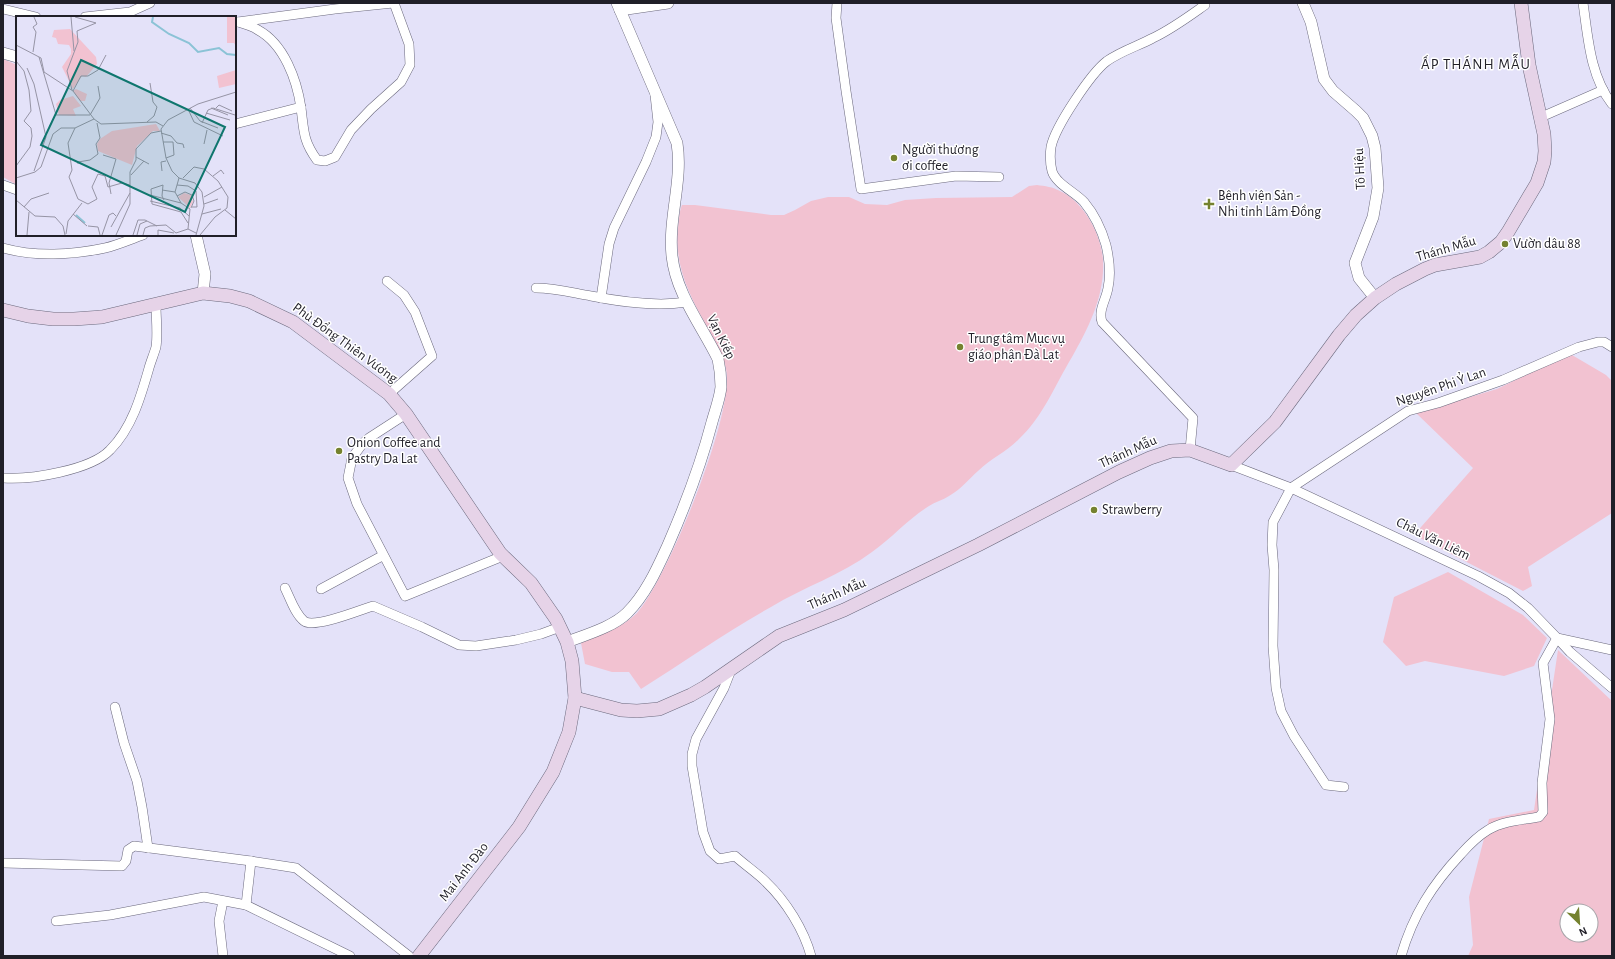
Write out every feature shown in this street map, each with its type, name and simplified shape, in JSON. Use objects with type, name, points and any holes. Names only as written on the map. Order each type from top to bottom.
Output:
[{"type":"main road","name":"Thánh Mẫu","points":[[574,698],[621,710],[637,711],[659,709],[691,695],[731,670],[779,636],[852,607],[1150,458],[1171,451],[1190,450],[1232,465],[1274,422],[1356,315],[1375,298],[1401,281],[1425,269],[1435,265],[1480,257],[1501,242],[1537,182],[1544,162],[1545,142],[1529,65],[1521,3]]},
{"type":"main road","name":"Phù Đổng Thiên Vương","points":[[3,310],[28,316],[74,319],[102,317],[203,293],[230,296],[249,301],[293,322],[389,394],[406,414],[503,556],[531,584],[551,610],[567,642],[572,661],[574,698],[570,732],[553,772],[532,806]]},
{"type":"main road","name":"Mai Anh Đào","points":[[419,956],[519,827],[532,806]]},
{"type":"street","points":[[94,16],[130,12],[150,3]]},
{"type":"street","points":[[393,3],[409,44],[410,65],[401,82],[371,109],[351,130],[335,157],[325,161],[317,160],[308,149],[304,133],[301,107],[293,77],[280,50],[262,32],[237,22],[393,3]]},
{"type":"street","points":[[619,7],[668,3]]},
{"type":"street","points":[[836,3],[836,18],[861,189],[956,176],[999,177]]},
{"type":"street","points":[[1190,450],[1192,418],[1102,322],[1100,312],[1109,282],[1109,265],[1106,245],[1101,231],[1090,210],[1078,196],[1057,179],[1052,172],[1050,163],[1051,147],[1056,133],[1090,79],[1099,68],[1108,60],[1172,28],[1205,5],[1203,3]]},
{"type":"street","name":"Tô Hiệu","points":[[1303,3],[1311,22],[1324,79],[1333,91],[1356,110],[1363,118],[1372,136],[1375,148],[1378,188],[1374,210],[1367,234],[1355,263],[1359,278],[1375,298]]},
{"type":"street","points":[[1584,3],[1589,46],[1598,80],[1612,104]]},
{"type":"street","name":"Vạn Kiếp","points":[[567,642],[624,616],[648,586],[678,522],[708,440],[721,388],[720,370],[714,350],[687,302],[678,281],[672,256],[679,153],[673,131],[619,7]]},
{"type":"street","points":[[3,9],[32,16]]},
{"type":"street","points":[[3,54],[16,57]]},
{"type":"street","points":[[601,298],[611,239],[656,137],[658,122],[655,89]]},
{"type":"street","points":[[1539,118],[1603,90]]},
{"type":"street","points":[[236,124],[301,107]]},
{"type":"street","points":[[3,185],[16,190]]},
{"type":"street","points":[[3,248],[28,253],[80,252],[106,248],[140,236]]},
{"type":"street","points":[[196,236],[205,274],[203,293]]},
{"type":"street","points":[[387,281],[404,295],[415,312],[432,356],[389,394]]},
{"type":"street","points":[[536,288],[564,290],[601,298],[639,303],[668,304],[687,302]]},
{"type":"street","points":[[3,478],[31,477],[62,471],[85,464],[110,451],[122,436],[131,419],[156,347],[156,305]]},
{"type":"street","name":"Nguyên Phi Ỷ Lan","points":[[1291,488],[1408,411],[1438,403],[1503,380],[1578,347],[1604,342],[1612,347]]},
{"type":"street","points":[[406,414],[369,438],[363,444],[352,458],[348,478],[356,504],[382,556],[405,596],[503,556]]},
{"type":"street","name":"Châu Văn Liêm","points":[[1232,465],[1291,488],[1434,554],[1508,593],[1528,608],[1570,652],[1612,688]]},
{"type":"street","points":[[1291,488],[1273,522],[1273,646],[1276,688],[1281,710],[1294,736],[1326,785],[1344,787]]},
{"type":"street","points":[[321,589],[382,556]]},
{"type":"street","points":[[285,588],[298,615],[307,623],[314,623],[339,617],[373,606],[422,627],[458,645],[476,646],[516,640],[541,634],[560,627]]},
{"type":"street","points":[[1401,956],[1407,936],[1420,907],[1446,870],[1474,840],[1488,830],[1502,823],[1539,817],[1543,812],[1542,784],[1550,719],[1543,663],[1557,638],[1612,650]]},
{"type":"street","points":[[731,670],[724,688],[696,739],[692,754],[692,766],[703,832],[710,851],[719,859],[735,856],[767,882],[787,908],[807,942],[810,956]]},
{"type":"street","points":[[115,707],[124,743],[137,781],[148,848]]},
{"type":"street","points":[[3,863],[122,866],[126,861],[128,850],[134,846],[296,868],[409,956]]},
{"type":"street","points":[[246,905],[251,861]]},
{"type":"street","points":[[56,921],[110,915],[204,897],[246,905],[350,956]]},
{"type":"street","points":[[222,901],[219,921],[223,956]]},
{"type":"shaded area","points":[[3,59],[16,65],[16,184],[3,177]]},
{"type":"shaded area","points":[[1037,185],[1060,191],[1069,196],[1084,211],[1099,240],[1102,250],[1103,273],[1099,298],[1090,322],[1042,411],[1027,431],[957,490],[921,511],[879,547],[860,560],[754,617],[641,689],[629,672],[612,672],[585,664],[581,643],[625,623],[637,613],[650,595],[681,532],[710,456],[721,420],[726,390],[726,369],[718,346],[700,314],[684,279],[678,254],[677,241],[679,216],[682,205],[695,205],[771,215],[784,215],[811,201],[828,197],[849,197],[865,204],[887,205],[905,200],[936,198],[1012,197],[1029,186]]},
{"type":"shaded area","points":[[1572,355],[1606,375],[1612,381],[1612,513],[1528,567],[1532,586],[1523,591],[1414,535],[1473,468],[1416,413],[1497,389],[1544,366]]},
{"type":"shaded area","points":[[1448,572],[1523,615],[1547,638],[1534,666],[1504,676],[1425,661],[1406,666],[1383,642],[1394,597]]},
{"type":"shaded area","points":[[1558,650],[1612,701],[1612,956],[1468,956],[1473,945],[1469,897],[1489,819],[1534,810]]},
{"type":"place","name":"Người thương ơi coffee","points":[[894,158]]},
{"type":"place","name":"Bệnh viện Sản - Nhi tỉnh Lâm Đồng","points":[[1209,204]]},
{"type":"place","name":"Vườn dâu 88","points":[[1505,244]]},
{"type":"place","name":"Trung tâm Mục vụ giáo phận Đà Lạt","points":[[960,347]]},
{"type":"place","name":"Onion Coffee and Pastry Da Lat","points":[[339,451]]},
{"type":"place","name":"Strawberry","points":[[1094,510]]},
{"type":"district","name":"ẤP THÁNH MẪU","points":[[1476,64]]}]
